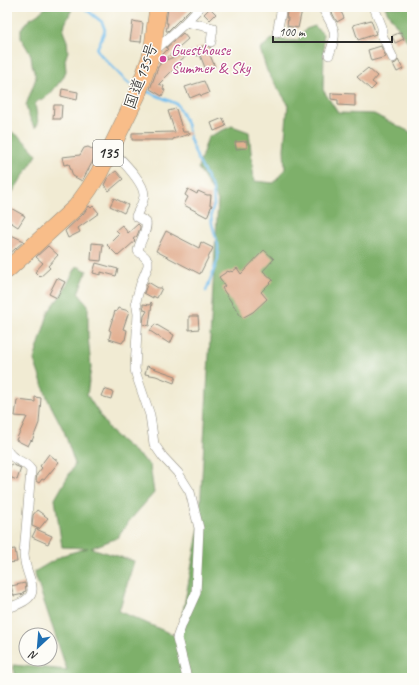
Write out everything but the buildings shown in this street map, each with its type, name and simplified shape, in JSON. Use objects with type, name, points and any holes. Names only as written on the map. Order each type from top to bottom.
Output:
[{"type":"highway","name":"国道135号","points":[[7,270],[76,207],[89,189],[111,149],[137,95],[152,53],[158,7]]},
{"type":"street","points":[[152,53],[200,7]]},
{"type":"street","points":[[277,32],[282,7]]},
{"type":"street","points":[[322,7],[333,24],[336,32],[329,56]]},
{"type":"street","points":[[374,7],[382,27],[382,35],[393,58]]},
{"type":"street","points":[[186,22],[213,28],[211,42]]},
{"type":"street","points":[[111,149],[138,182],[144,192],[143,201],[136,216],[146,222],[147,227],[141,239],[138,251],[148,261],[148,266],[136,301],[138,314],[134,369],[150,415],[154,444],[163,457],[178,473],[190,492],[199,528],[196,593],[182,624],[178,638],[187,678]]},
{"type":"street","points":[[7,450],[14,458],[27,464],[31,470],[24,563],[33,586],[33,591],[26,600],[7,608]]},
{"type":"green space","points":[[46,7],[73,7],[63,31],[67,41],[68,51],[65,60],[66,71],[63,78],[50,94],[35,104],[38,123],[36,127],[34,127],[26,105],[36,78],[31,55],[21,38],[21,29],[30,19]]},
{"type":"green space","points":[[385,7],[412,7],[412,48],[388,13]]},
{"type":"green space","points":[[315,26],[323,34],[323,90],[338,113],[374,114],[412,133],[412,678],[16,678],[13,665],[18,665],[18,667],[67,670],[58,643],[58,627],[53,627],[34,572],[63,555],[88,548],[62,547],[55,499],[75,464],[64,431],[48,400],[34,360],[49,311],[61,295],[77,266],[87,271],[78,293],[88,305],[88,336],[91,368],[87,395],[111,432],[150,465],[154,493],[131,519],[117,538],[91,548],[134,561],[119,611],[178,637],[199,528],[218,200],[198,168],[208,137],[232,126],[249,132],[254,181],[274,183],[285,169],[284,149],[288,104],[267,71],[260,49],[272,39],[297,41],[306,29]]},
{"type":"green space","points":[[7,131],[15,134],[28,144],[37,155],[12,193],[7,196]]},
{"type":"waterway","points":[[83,7],[102,22],[105,30],[97,49],[99,53],[131,85]]},
{"type":"waterway","points":[[146,91],[177,104],[187,124],[190,139],[198,160],[213,189],[214,205],[211,214],[212,224],[218,245],[218,259],[206,291]]},
{"type":"place","name":"Guesthouse Summer & Sky","points":[[163,59]]}]
